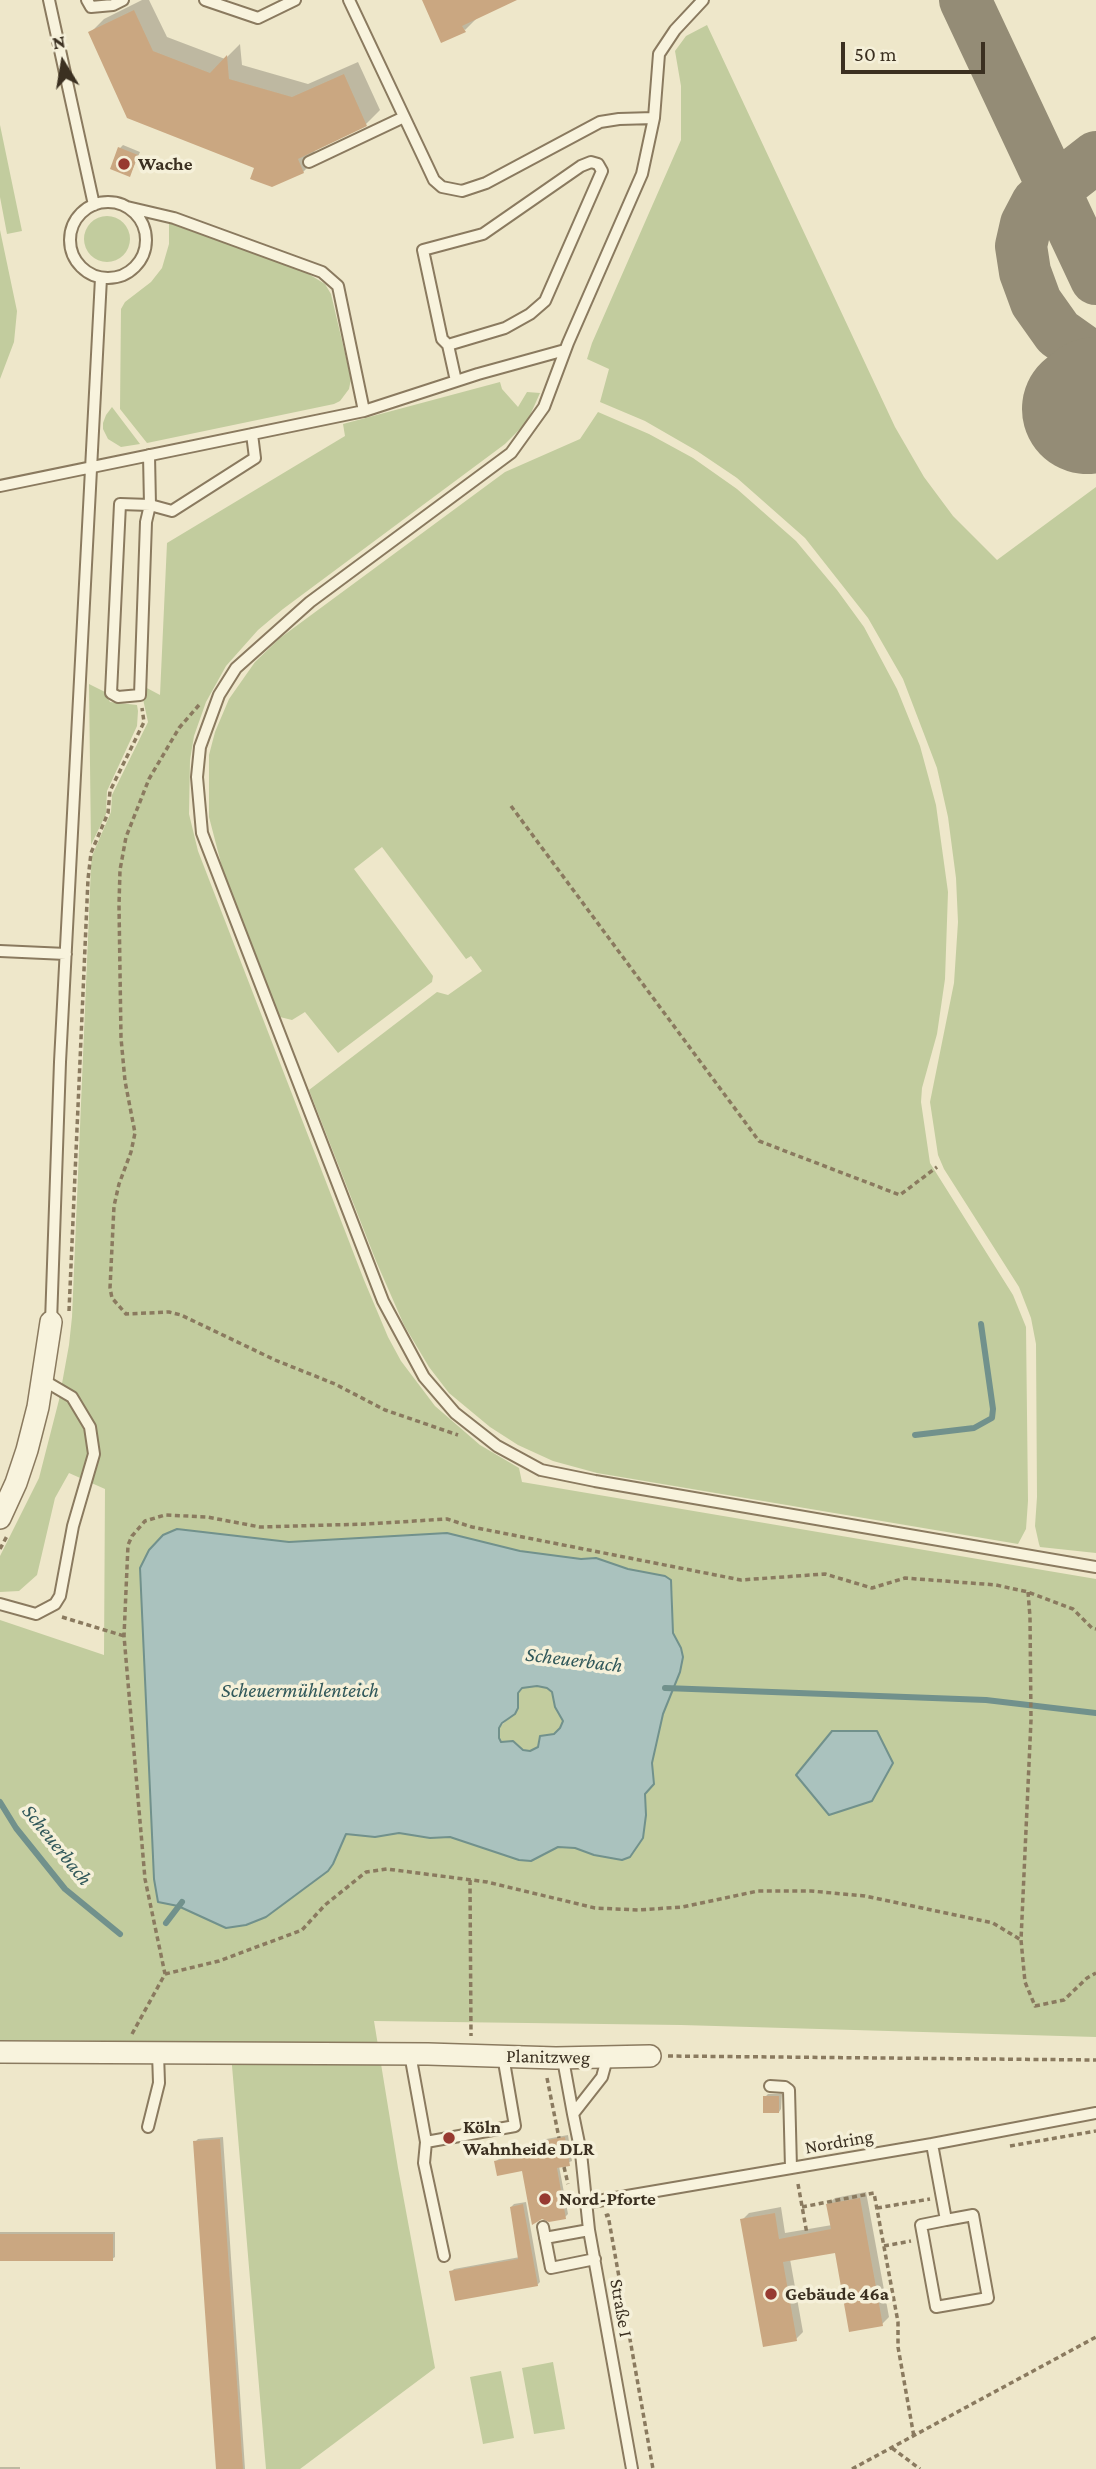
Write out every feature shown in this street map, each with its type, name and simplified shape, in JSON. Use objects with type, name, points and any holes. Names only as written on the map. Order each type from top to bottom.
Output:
[{"type":"street","points":[[0,1518],[27,1450],[60,1317]]},
{"type":"street","name":"Planitzweg","points":[[0,2052],[471,2055],[503,2056],[550,2066],[598,2057],[650,2056]]},
{"type":"lane","points":[[49,0],[94,205]]},
{"type":"lane","points":[[87,0],[91,7],[113,5],[123,0]]},
{"type":"lane","points":[[205,0],[258,18],[295,0]]},
{"type":"lane","points":[[349,0],[434,180],[442,187],[461,191],[486,183],[600,122],[654,118]]},
{"type":"lane","points":[[703,0],[675,30],[659,54],[654,118],[642,174],[565,350],[544,407],[511,453],[310,601],[236,668],[217,702],[200,747],[197,777],[202,833],[383,1301],[424,1377],[456,1413],[475,1429],[497,1446],[541,1470],[1096,1567]]},
{"type":"lane","points":[[309,162],[404,117]]},
{"type":"lane","points":[[448,345],[505,328],[545,302],[603,171],[598,164],[591,162],[581,166],[483,233],[423,250],[442,338],[448,345],[456,381]]},
{"type":"lane","points":[[117,203],[127,208],[138,216],[144,227],[144,254],[137,265],[127,274],[114,278],[101,278],[86,271],[75,259],[70,244],[72,228],[81,214],[94,205],[117,203]]},
{"type":"lane","points":[[127,208],[174,218],[322,272],[338,286],[364,411]]},
{"type":"lane","points":[[60,1317],[66,954],[101,278]]},
{"type":"lane","points":[[0,486],[364,411],[565,350]]},
{"type":"lane","points":[[149,455],[150,505],[146,523],[140,695],[132,698],[118,697],[111,693],[120,504],[150,505],[172,511],[255,458],[252,434]]},
{"type":"lane","points":[[0,951],[66,954]]},
{"type":"lane","points":[[0,1604],[36,1615],[55,1604],[60,1596],[73,1526],[94,1454],[90,1427],[72,1397],[43,1380]]},
{"type":"lane","points":[[148,2127],[159,2083],[158,2053]]},
{"type":"lane","points":[[410,2054],[426,2142],[424,2163],[444,2256]]},
{"type":"lane","points":[[426,2142],[515,2126],[503,2056]]},
{"type":"lane","points":[[573,2114],[602,2077],[605,2066],[598,2057]]},
{"type":"lane","name":"Straße I","points":[[550,2066],[564,2066],[581,2153],[589,2225],[632,2469]]},
{"type":"lane","points":[[770,2086],[785,2087],[789,2090],[791,2168]]},
{"type":"lane","name":"Nordring","points":[[586,2203],[1096,2113]]},
{"type":"lane","points":[[932,2144],[946,2220]]},
{"type":"lane","points":[[973,2215],[988,2298],[936,2307],[921,2225],[946,2220],[973,2215]]},
{"type":"lane","points":[[589,2225],[544,2232],[551,2268],[595,2259]]},
{"type":"path","points":[[60,1317],[91,853],[108,813],[110,791],[144,722],[140,695]]},
{"type":"path","points":[[217,702],[204,701],[194,709],[165,751],[136,808],[126,836],[119,905],[121,1038],[125,1081],[135,1133],[131,1152],[118,1184],[114,1206],[110,1288],[112,1298],[126,1314],[169,1312],[181,1315],[275,1360],[335,1384],[385,1410],[462,1437],[475,1429]]},
{"type":"path","points":[[511,806],[760,1142],[900,1195],[937,1167]]},
{"type":"path","points":[[122,2053],[165,1974],[145,1879],[124,1636],[126,1554],[132,1536],[145,1521],[165,1515],[206,1517],[260,1527],[447,1519],[484,1529],[741,1580],[825,1574],[872,1588],[905,1578],[996,1585],[1028,1592],[1073,1609],[1096,1629]]},
{"type":"path","points":[[1028,1592],[1031,1720],[1021,1940],[1025,1982],[1035,2006],[1064,2000],[1096,1973]]},
{"type":"path","points":[[43,1611],[124,1636]]},
{"type":"path","points":[[165,1974],[219,1961],[303,1930],[325,1905],[366,1872],[387,1869],[471,1880],[595,1908],[638,1910],[682,1907],[758,1891],[865,1896],[993,1923],[1021,1940]]},
{"type":"path","points":[[471,1880],[471,2055]]},
{"type":"path","points":[[650,2056],[1096,2060]]},
{"type":"path","points":[[550,2066],[548,2081],[559,2138]]},
{"type":"path","points":[[798,2184],[807,2234]]},
{"type":"path","points":[[802,2207],[874,2193],[898,2322],[903,2383],[914,2437]]},
{"type":"path","points":[[877,2208],[941,2197]]},
{"type":"path","points":[[589,2225],[608,2216],[653,2469]]},
{"type":"path","points":[[884,2246],[896,2244]]},
{"type":"path","points":[[852,2469],[1096,2337]]},
{"type":"path","points":[[892,2448],[920,2469]]},
{"type":"green space","points":[[707,25],[895,427],[924,477],[953,516],[997,560],[1096,487],[1096,1553],[1040,1547],[1035,1526],[1036,1344],[1031,1318],[1019,1287],[944,1169],[938,1155],[930,1102],[954,983],[958,922],[956,878],[948,817],[937,768],[903,679],[868,618],[805,538],[737,478],[697,451],[645,421],[600,402],[609,369],[587,359],[681,140],[681,86],[675,51],[686,36]]},
{"type":"green space","points":[[0,125],[22,231],[7,234],[0,197]]},
{"type":"green space","points":[[107,216],[123,223],[130,239],[123,255],[107,262],[91,255],[84,239],[91,223]]},
{"type":"green space","points":[[169,223],[307,273],[325,284],[331,294],[351,379],[349,389],[340,401],[147,443],[120,409],[121,309],[125,302],[151,282],[162,268],[169,244]]},
{"type":"green space","points":[[0,230],[17,311],[14,342],[0,379]]},
{"type":"green space","points":[[500,382],[502,389],[518,407],[527,392],[540,393],[527,422],[505,444],[258,630],[226,666],[206,702],[194,736],[190,760],[189,814],[198,851],[388,1337],[401,1361],[435,1406],[480,1445],[519,1468],[522,1482],[1096,1579],[1096,2037],[681,2025],[374,2021],[435,2368],[300,2469],[266,2469],[230,2042],[0,2040],[0,1620],[104,1655],[105,1489],[69,1473],[55,1498],[37,1575],[19,1591],[0,1592],[0,1556],[39,1478],[59,1400],[69,1345],[92,856],[111,812],[112,795],[148,722],[143,699],[145,687],[160,695],[167,543],[345,436],[343,424]],"holes":[[[447,1533],[520,1551],[581,1559],[596,1558],[628,1569],[665,1576],[672,1587],[673,1633],[680,1672],[663,1714],[652,1763],[654,1780],[645,1794],[643,1838],[630,1857],[622,1860],[575,1848],[558,1847],[540,1857],[519,1860],[450,1837],[430,1838],[399,1833],[375,1837],[346,1834],[328,1871],[266,1917],[246,1925],[226,1928],[178,1906],[158,1902],[154,1879],[140,1568],[149,1550],[163,1535],[289,1542]]]},
{"type":"green space","points":[[112,407],[140,444],[121,447],[108,439],[103,423]]},
{"type":"green space","points":[[598,412],[649,434],[693,458],[737,489],[796,541],[864,627],[897,689],[920,746],[936,805],[948,892],[945,979],[937,1034],[922,1088],[921,1102],[930,1163],[1013,1295],[1026,1327],[1028,1501],[1026,1529],[1018,1544],[597,1473],[553,1461],[518,1445],[490,1427],[449,1393],[429,1367],[404,1325],[309,1090],[437,992],[448,995],[482,971],[471,956],[466,959],[382,847],[354,869],[433,976],[432,982],[338,1053],[305,1012],[292,1020],[280,1017],[222,867],[209,817],[209,755],[229,699],[255,662],[280,638],[505,472],[580,439]]},
{"type":"green space","points":[[89,684],[105,692],[110,702],[137,705],[138,711],[137,726],[107,791],[106,814],[91,845]]},
{"type":"green space","points":[[537,1686],[552,1692],[563,1721],[560,1728],[554,1734],[539,1738],[538,1747],[530,1751],[523,1750],[513,1741],[501,1742],[499,1728],[518,1708],[518,1693],[522,1688]]},
{"type":"green space","points":[[553,2362],[565,2429],[534,2434],[522,2368]]},
{"type":"green space","points":[[501,2371],[514,2438],[483,2444],[470,2377]]},
{"type":"water","name":"Scheuermühlenteich","points":[[177,1529],[289,1542],[447,1533],[520,1551],[581,1559],[596,1558],[628,1569],[665,1576],[671,1580],[673,1633],[683,1657],[680,1672],[663,1714],[652,1763],[654,1784],[645,1794],[643,1838],[630,1857],[622,1860],[575,1848],[558,1847],[531,1861],[519,1860],[450,1837],[430,1838],[399,1833],[375,1837],[346,1834],[328,1871],[266,1917],[246,1925],[226,1928],[178,1906],[158,1902],[154,1879],[140,1568],[149,1550],[163,1535]],"holes":[[[522,1688],[547,1688],[552,1692],[555,1707],[563,1721],[560,1728],[554,1734],[540,1736],[538,1747],[530,1751],[523,1750],[513,1741],[501,1742],[499,1728],[515,1714],[518,1708],[518,1693]]]},
{"type":"water","points":[[832,1731],[877,1731],[893,1763],[872,1801],[829,1815],[796,1775]]},
{"type":"building","points":[[422,0],[517,0],[462,26],[466,32],[441,43]]},
{"type":"building","points":[[134,10],[153,51],[210,73],[227,55],[229,79],[292,97],[344,74],[367,126],[298,159],[304,173],[272,187],[250,179],[254,168],[127,118],[88,32]]},
{"type":"building","name":"Wache","points":[[118,147],[138,155],[130,177],[110,169]]},
{"type":"building","points":[[763,2096],[779,2096],[779,2113],[763,2113]]},
{"type":"building","name":"Nord-Pforte","points":[[565,2137],[570,2166],[557,2168],[566,2219],[549,2222],[542,2219],[532,2225],[522,2171],[497,2176],[494,2161],[538,2153],[536,2142]]},
{"type":"building","points":[[220,2139],[243,2469],[216,2469],[193,2141]]},
{"type":"building","name":"Gebäude 46a","points":[[860,2198],[883,2326],[849,2332],[835,2253],[783,2262],[797,2341],[763,2347],[740,2219],[775,2213],[779,2239],[831,2229],[826,2204]]},
{"type":"building","points":[[523,2204],[538,2286],[455,2301],[449,2271],[518,2259],[510,2207]]},
{"type":"building","points":[[0,2234],[113,2234],[113,2261],[0,2261]]},
{"type":"waterway","points":[[915,1435],[974,1428],[992,1418],[981,1324]]},
{"type":"waterway","name":"Scheuerbach","points":[[665,1688],[986,1700],[1096,1713]]},
{"type":"waterway","name":"Scheuerbach","points":[[0,1802],[16,1828],[65,1889],[120,1934]]},
{"type":"waterway","name":"Scheuerbach","points":[[166,1923],[182,1902]]},
{"type":"taxiway","points":[[965,0],[1096,279]]},
{"type":"taxiway","points":[[1096,157],[1037,203],[1026,224],[1021,246],[1025,272],[1036,302],[1058,333],[1096,360]]},
{"type":"runway","points":[[1087,409],[1096,402]]},
{"type":"place","name":"Wache","points":[[124,164]]},
{"type":"place","name":"Köln Wahnheide DLR","points":[[449,2138]]},
{"type":"place","name":"Nord-Pforte","points":[[545,2199]]},
{"type":"place","name":"Gebäude 46a","points":[[771,2294]]}]
